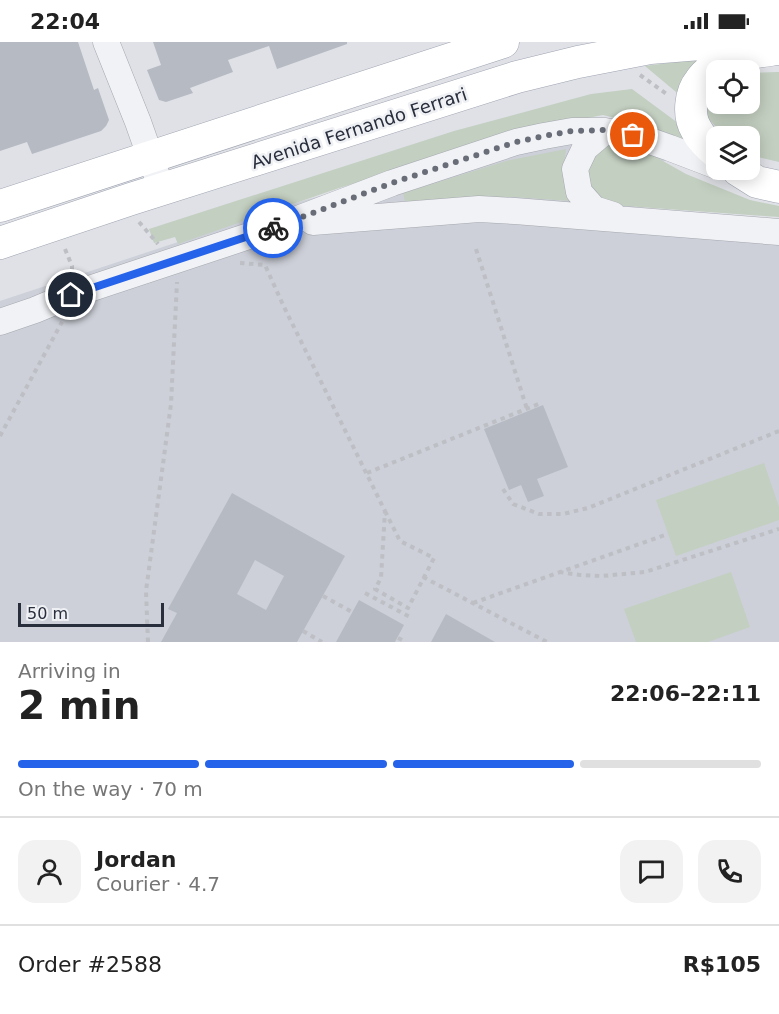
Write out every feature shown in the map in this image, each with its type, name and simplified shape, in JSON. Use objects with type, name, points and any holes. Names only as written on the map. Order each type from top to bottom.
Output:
[{"type":"main road","name":"Avenida Fernando Ferrari","points":[[0,206],[503,42]]},
{"type":"main road","name":"Avenida Fernando Ferrari","points":[[0,243],[517,77],[650,48],[725,42]]},
{"type":"main road","points":[[706,143],[694,127],[692,119],[692,97],[699,81],[729,58],[779,49]]},
{"type":"street","points":[[106,42],[162,190]]},
{"type":"street","points":[[0,322],[71,295],[282,225],[392,183],[516,142],[572,131],[605,130],[633,135],[706,162]]},
{"type":"street","points":[[605,130],[585,148],[575,169],[579,192],[594,209],[624,219]]},
{"type":"street","points":[[282,225],[479,209],[779,232]]},
{"type":"path","points":[[131,200],[139,222],[172,262],[177,281],[172,389],[146,591],[147,642]]},
{"type":"path","points":[[0,436],[64,317],[71,295],[72,266],[65,249]]},
{"type":"path","points":[[477,249],[527,409]]},
{"type":"path","points":[[231,263],[265,265],[400,541],[434,558],[408,608],[375,589],[381,578],[385,511]]},
{"type":"path","points":[[367,473],[542,402]]},
{"type":"path","points":[[503,489],[513,504],[539,514],[563,514],[588,508],[779,431]]},
{"type":"path","points":[[559,572],[602,576],[645,572],[779,529]]},
{"type":"path","points":[[473,603],[665,534]]},
{"type":"path","points":[[423,577],[547,642]]},
{"type":"path","points":[[365,593],[410,617]]},
{"type":"path","points":[[323,596],[352,612]]},
{"type":"path","points":[[303,632],[322,642]]},
{"type":"path","points":[[398,638],[405,642]]},
{"type":"shaded area","points":[[524,134],[678,139],[633,210],[779,223],[779,642],[0,642],[0,301],[302,201],[400,174]]},
{"type":"green space","points":[[715,57],[713,60],[706,60],[706,68],[682,97],[645,66]]},
{"type":"green space","points":[[779,72],[779,162],[760,157],[760,126],[715,126],[707,117],[707,114],[760,114],[760,73]]},
{"type":"green space","points":[[632,89],[682,126],[684,143],[646,126],[603,115],[536,128],[339,188],[178,244],[175,237],[154,243],[149,229],[454,131],[591,94]]},
{"type":"green space","points":[[607,146],[638,147],[686,174],[750,200],[779,206],[779,217],[611,205],[596,196],[585,180],[587,162]]},
{"type":"green space","points":[[566,149],[563,177],[570,201],[513,197],[405,202],[403,193],[506,161]]},
{"type":"green space","points":[[764,463],[779,507],[779,520],[676,556],[656,500]]},
{"type":"green space","points":[[731,572],[750,627],[708,642],[636,642],[624,609]]},
{"type":"building","points":[[0,42],[78,42],[94,90],[98,88],[109,120],[106,126],[101,131],[32,154],[27,142],[0,151]]},
{"type":"building","points":[[153,42],[347,42],[347,44],[277,69],[269,46],[228,60],[233,72],[190,88],[193,93],[166,102],[159,100],[147,70],[161,65]]},
{"type":"building","points":[[543,405],[568,467],[537,479],[544,496],[528,502],[521,485],[509,490],[484,429]]},
{"type":"building","points":[[232,493],[345,556],[297,642],[161,642],[177,613],[168,609]],"holes":[[[255,560],[284,576],[266,610],[237,594]]]},
{"type":"building","points":[[359,600],[404,625],[395,642],[336,642]]},
{"type":"building","points":[[446,614],[495,642],[431,642]]},
{"type":"way so far","points":[[273,228],[392,183],[516,142],[572,131],[605,130],[633,135]]},
{"type":"route","points":[[71,295],[273,228]]}]
